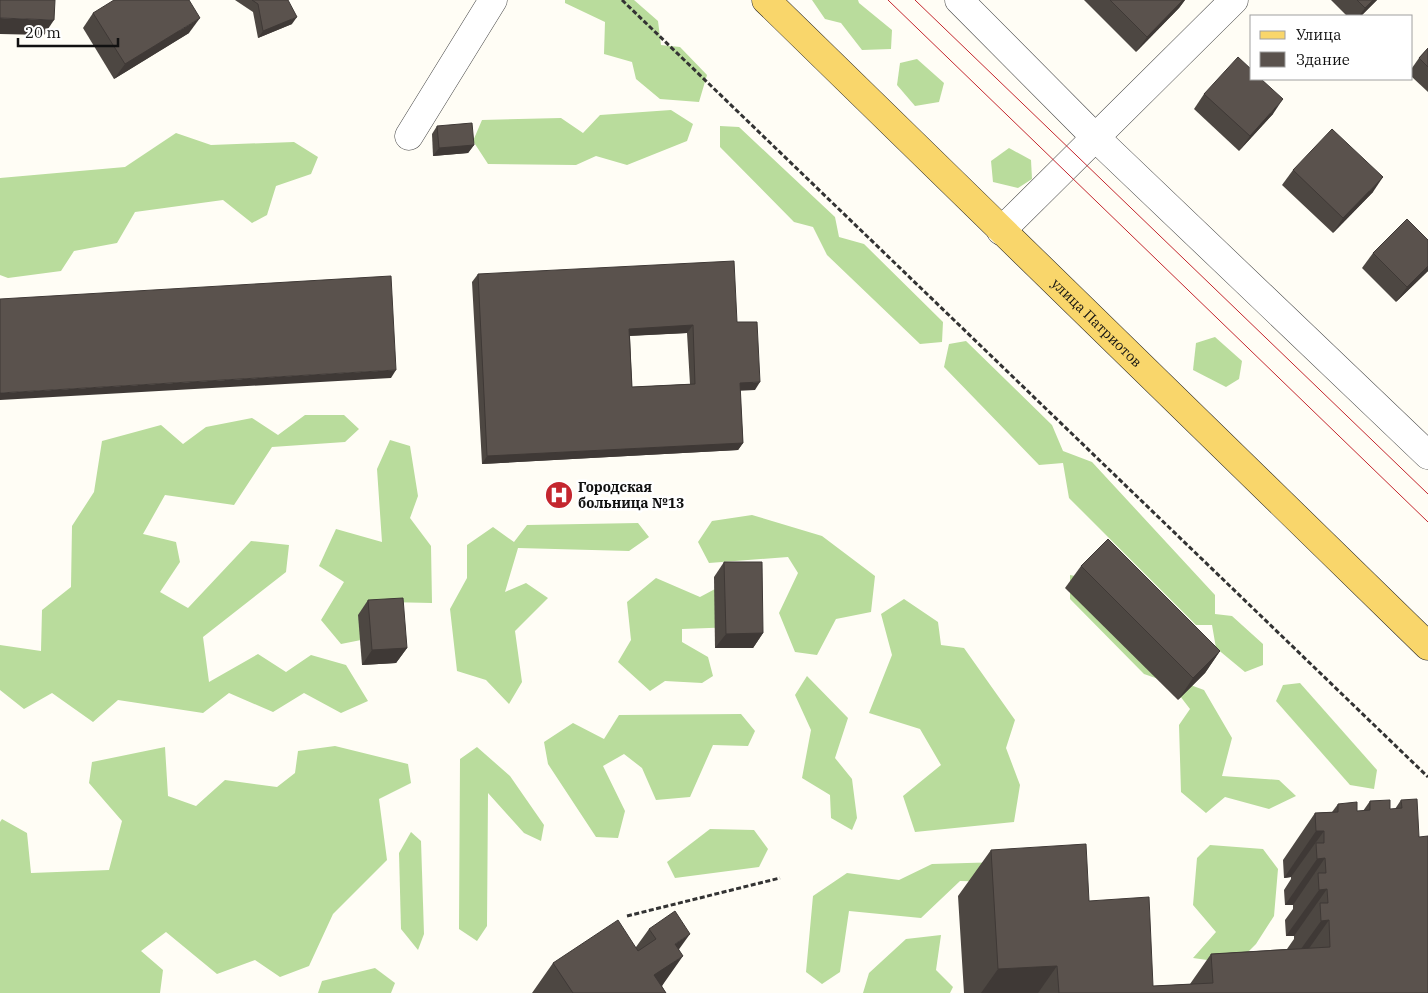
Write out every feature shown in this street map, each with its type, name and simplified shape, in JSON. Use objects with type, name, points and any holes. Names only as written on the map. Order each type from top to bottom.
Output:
[{"type":"main road","name":"улица Патриотов","points":[[766,0],[1428,646]]},
{"type":"street","points":[[409,136],[493,0]]},
{"type":"street","points":[[959,0],[1096,138],[1428,455]]},
{"type":"street","points":[[1002,231],[1234,0]]},
{"type":"path","points":[[622,0],[1428,777]]},
{"type":"path","points":[[627,916],[780,878]]},
{"type":"green space","points":[[565,0],[634,0],[658,21],[661,45],[680,47],[707,75],[699,102],[660,99],[636,79],[632,62],[604,54],[605,22],[565,3]]},
{"type":"green space","points":[[812,0],[858,0],[859,3],[892,30],[891,49],[862,50],[841,23],[825,19]]},
{"type":"green space","points":[[917,59],[944,83],[939,102],[915,106],[897,85],[900,63]]},
{"type":"green space","points":[[671,110],[693,124],[687,141],[627,165],[596,156],[576,165],[488,164],[473,141],[482,120],[561,118],[583,133],[600,115]]},
{"type":"green space","points":[[720,126],[739,127],[835,217],[839,237],[864,244],[943,322],[942,342],[920,344],[827,255],[813,227],[794,222],[720,147]]},
{"type":"green space","points":[[176,133],[211,145],[294,142],[318,157],[311,174],[276,186],[267,215],[252,223],[223,200],[135,212],[117,243],[74,251],[61,271],[8,278],[0,275],[0,178],[125,167]]},
{"type":"green space","points":[[1009,148],[1031,160],[1032,179],[1018,188],[993,182],[991,161]]},
{"type":"green space","points":[[1215,337],[1242,361],[1239,379],[1226,387],[1193,370],[1196,343]]},
{"type":"green space","points":[[966,341],[1052,425],[1063,451],[1092,462],[1215,595],[1215,614],[1232,616],[1263,644],[1263,665],[1245,672],[1216,648],[1212,625],[1196,625],[1069,498],[1063,463],[1039,465],[944,367],[949,344]]},
{"type":"green space","points":[[305,415],[344,415],[359,429],[345,442],[272,447],[234,505],[165,495],[143,534],[176,542],[180,562],[160,592],[188,608],[251,541],[289,545],[286,572],[203,637],[209,682],[258,654],[286,672],[311,655],[346,665],[368,701],[341,713],[304,693],[273,712],[229,693],[203,713],[118,700],[93,722],[52,693],[24,709],[0,690],[0,645],[41,651],[42,610],[71,587],[72,526],[94,492],[102,441],[161,425],[183,444],[206,427],[252,418],[278,435]]},
{"type":"green space","points":[[390,440],[410,446],[418,496],[410,518],[431,546],[432,603],[387,602],[371,638],[341,644],[321,620],[344,582],[319,566],[336,529],[382,542],[377,469]]},
{"type":"green space","points":[[752,515],[822,536],[875,576],[871,612],[836,619],[817,655],[795,652],[779,613],[798,573],[788,557],[709,563],[698,542],[712,521]]},
{"type":"green space","points":[[638,523],[649,537],[629,551],[518,548],[505,592],[526,583],[548,598],[515,631],[522,682],[509,704],[486,680],[457,671],[450,609],[467,578],[467,545],[493,527],[514,542],[527,525]]},
{"type":"green space","points":[[1070,575],[1090,579],[1177,680],[1204,690],[1232,738],[1222,776],[1279,780],[1296,796],[1269,809],[1225,797],[1206,813],[1181,792],[1179,725],[1190,709],[1170,683],[1144,674],[1070,599]]},
{"type":"green space","points":[[656,578],[700,597],[730,581],[736,627],[682,629],[682,642],[708,657],[713,676],[702,683],[665,681],[650,691],[618,662],[631,640],[627,602]]},
{"type":"green space","points":[[904,599],[938,622],[941,645],[964,648],[1015,720],[1006,748],[1020,785],[1014,822],[915,832],[903,796],[941,765],[920,729],[869,713],[892,655],[881,614]]},
{"type":"green space","points":[[807,676],[848,718],[835,758],[852,779],[857,818],[852,830],[831,818],[830,795],[802,778],[811,730],[795,695]]},
{"type":"green space","points":[[1300,683],[1377,770],[1374,789],[1350,785],[1276,701],[1283,685]]},
{"type":"green space","points":[[741,714],[755,731],[748,746],[713,745],[690,797],[656,800],[642,768],[624,754],[603,766],[625,811],[618,838],[596,837],[548,764],[544,742],[573,723],[604,739],[619,715]]},
{"type":"green space","points":[[335,746],[408,764],[411,783],[379,799],[387,860],[333,914],[309,966],[280,977],[255,960],[217,974],[166,932],[141,951],[163,970],[160,993],[0,993],[0,822],[2,819],[27,833],[31,873],[109,870],[122,821],[89,783],[92,762],[165,747],[168,796],[196,806],[225,780],[277,787],[295,773],[298,751]]},
{"type":"green space","points":[[477,747],[510,776],[544,825],[541,841],[524,833],[488,793],[487,926],[477,941],[459,929],[460,759]]},
{"type":"green space","points":[[710,829],[754,830],[768,849],[759,867],[675,878],[667,862]]},
{"type":"green space","points":[[411,832],[421,841],[424,934],[418,950],[401,929],[399,853]]},
{"type":"green space","points":[[1210,845],[1263,849],[1278,869],[1274,916],[1256,944],[1236,964],[1193,958],[1216,932],[1193,905],[1197,858]]},
{"type":"green space","points":[[1003,862],[1003,882],[960,881],[921,918],[849,911],[840,972],[822,984],[806,972],[813,896],[847,873],[899,880],[932,864]]},
{"type":"green space","points":[[941,935],[936,970],[953,987],[950,993],[863,993],[869,973],[906,939]]},
{"type":"green space","points":[[375,968],[395,983],[391,993],[318,993],[322,981]]},
{"type":"building","points":[[0,0],[55,0],[54,20],[0,18]]},
{"type":"building","points":[[114,0],[189,0],[200,18],[125,64],[93,13]]},
{"type":"building","points":[[252,0],[288,0],[297,17],[263,31],[258,4]]},
{"type":"building","points":[[1110,0],[1183,0],[1147,37]]},
{"type":"building","points":[[1357,0],[1373,0],[1365,8]]},
{"type":"building","points":[[1428,48],[1428,67],[1419,58]]},
{"type":"building","points":[[1238,57],[1250,68],[1250,80],[1262,80],[1283,99],[1250,136],[1204,94]]},
{"type":"building","points":[[472,123],[474,145],[439,148],[437,126]]},
{"type":"building","points":[[1332,129],[1383,177],[1343,218],[1293,170]]},
{"type":"building","points":[[1407,219],[1428,240],[1428,266],[1407,287],[1373,253]]},
{"type":"building","points":[[734,261],[737,322],[757,322],[760,382],[740,383],[743,443],[487,456],[478,274]],"holes":[[[693,325],[695,384],[632,387],[629,329]]]},
{"type":"building","points":[[391,276],[396,370],[0,393],[0,299]]},
{"type":"building","points":[[1108,539],[1220,651],[1193,678],[1081,566]]},
{"type":"building","points":[[724,562],[762,562],[763,633],[726,634]]},
{"type":"building","points":[[403,598],[407,648],[372,650],[368,600]]},
{"type":"building","points":[[1417,799],[1419,837],[1428,836],[1428,993],[1059,993],[1057,966],[998,969],[991,850],[1086,844],[1089,901],[1149,897],[1153,986],[1213,983],[1211,954],[1330,947],[1329,920],[1321,921],[1320,903],[1328,903],[1327,889],[1319,890],[1318,873],[1326,873],[1325,858],[1317,859],[1316,843],[1324,843],[1324,831],[1316,831],[1315,813],[1338,812],[1338,804],[1357,802],[1357,811],[1370,810],[1370,801],[1390,800],[1390,809],[1402,808],[1401,800]]},
{"type":"building","points":[[675,911],[690,934],[675,944],[683,956],[654,975],[666,993],[573,993],[553,963],[618,920],[638,951],[656,939],[649,929]]},
{"type":"tram line","points":[[888,0],[1428,522]]},
{"type":"tram line","points":[[915,0],[1428,494]]},
{"type":"place","name":"Городская больница №13","points":[[559,495]]}]
